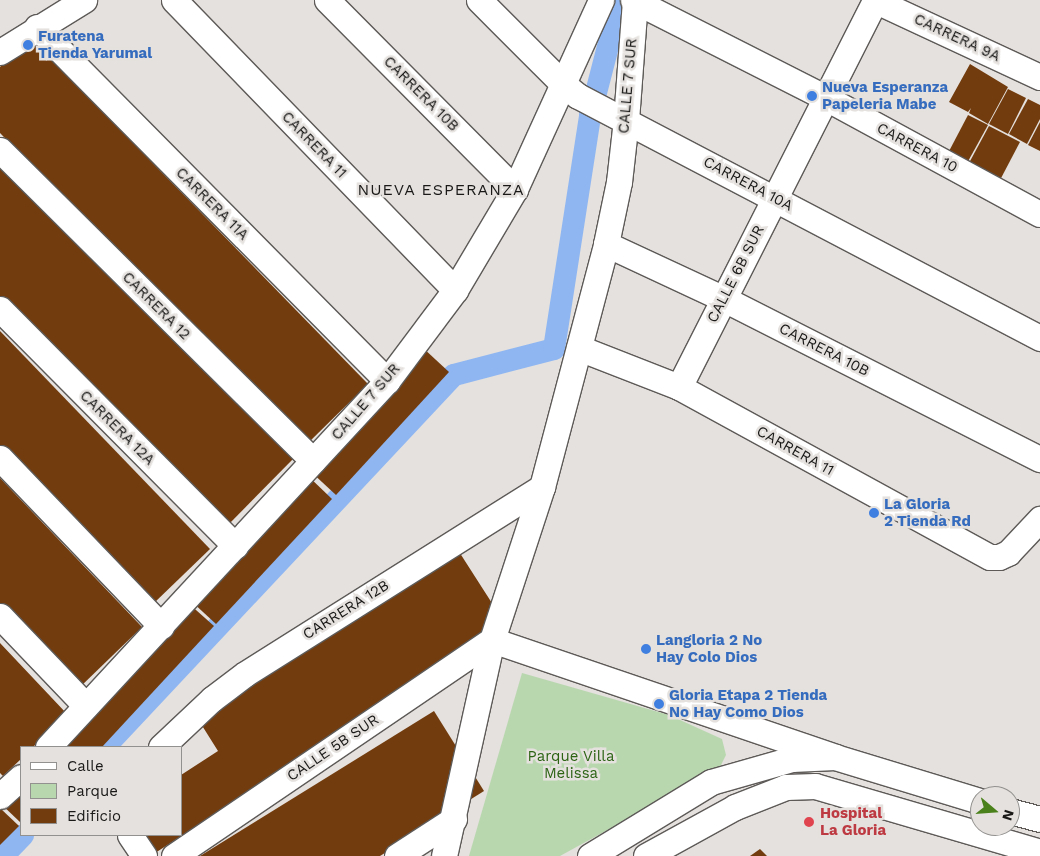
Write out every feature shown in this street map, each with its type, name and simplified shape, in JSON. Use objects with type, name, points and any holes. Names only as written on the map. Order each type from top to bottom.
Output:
[{"type":"street","points":[[0,52],[37,27],[84,0]]},
{"type":"street","name":"CARRERA 11","points":[[174,0],[455,290]]},
{"type":"street","name":"CARRERA 10B","points":[[326,0],[515,189]]},
{"type":"street","name":"CARRERA 10A","points":[[479,0],[571,90],[1040,338]]},
{"type":"street","name":"CALLE 7 SUR","points":[[49,746],[387,381],[455,290],[571,90],[601,0]]},
{"type":"street","name":"CALLE 7 SUR","points":[[444,856],[454,819],[492,640],[542,487],[606,244],[619,182],[616,115],[634,0]]},
{"type":"street","name":"CARRERA 10","points":[[634,0],[826,98],[1040,214]]},
{"type":"street","name":"CARRERA 9A","points":[[874,0],[1040,77]]},
{"type":"street","name":"CALLE 6B SUR","points":[[679,387],[874,0]]},
{"type":"street","name":"CARRERA 11A","points":[[37,27],[387,381]]},
{"type":"street","name":"CARRERA 12","points":[[0,150],[313,461]]},
{"type":"street","name":"CARRERA 10B","points":[[606,244],[724,299],[1040,459]]},
{"type":"street","name":"CARRERA 12A","points":[[0,309],[235,546]]},
{"type":"street","name":"CARRERA 11","points":[[579,348],[679,387],[990,557],[1000,557],[1008,553],[1040,519]]},
{"type":"street","points":[[0,458],[161,626]]},
{"type":"street","name":"CARRERA 12B","points":[[162,746],[212,699],[246,674],[542,487]]},
{"type":"street","points":[[0,616],[86,706]]},
{"type":"street","points":[[492,640],[834,757],[970,797]]},
{"type":"street","name":"CALLE 5B SUR","points":[[174,856],[492,640]]},
{"type":"street","points":[[590,856],[711,782],[792,759],[834,757]]},
{"type":"street","points":[[646,856],[676,849],[735,807],[786,787],[816,786],[952,836],[1040,852]]},
{"type":"street","points":[[952,836],[970,803]]},
{"type":"street","points":[[1020,814],[1040,819]]},
{"type":"street","points":[[655,818],[676,849]]},
{"type":"street","points":[[397,856],[454,819]]},
{"type":"street","points":[[131,836],[144,856]]},
{"type":"green space","name":"Parque Villa Melissa","points":[[522,673],[669,715],[722,739],[726,755],[719,769],[560,856],[469,856]]},
{"type":"building","points":[[30,37],[368,384],[305,446],[0,133],[0,67]]},
{"type":"building","points":[[970,64],[1008,87],[988,124],[969,113],[971,108],[968,112],[949,102]]},
{"type":"building","points":[[1008,89],[1026,98],[1008,134],[989,124]]},
{"type":"building","points":[[1028,99],[1040,105],[1040,119],[1027,144],[1009,134]]},
{"type":"building","points":[[968,115],[988,125],[966,165],[947,155]]},
{"type":"building","points":[[1040,122],[1040,151],[1028,145]]},
{"type":"building","points":[[989,126],[1020,142],[999,182],[969,163]]},
{"type":"building","points":[[0,167],[294,458],[229,524],[0,297]]},
{"type":"building","points":[[0,331],[210,549],[153,604],[0,445]]},
{"type":"building","points":[[422,347],[449,372],[336,495],[309,470]]},
{"type":"building","points":[[306,474],[332,499],[216,624],[190,600]]},
{"type":"building","points":[[0,478],[142,627],[78,689],[0,607]]},
{"type":"building","points":[[456,547],[506,625],[182,836],[182,774],[218,751],[196,716]]},
{"type":"building","points":[[187,602],[214,626],[103,746],[67,746],[60,739]]},
{"type":"building","points":[[0,643],[67,714],[34,746],[20,746],[20,760],[3,776],[0,773]]},
{"type":"building","points":[[434,711],[484,791],[380,856],[200,856]]},
{"type":"building","points":[[20,779],[20,822],[0,803]]},
{"type":"building","points":[[0,808],[19,826],[0,845]]},
{"type":"building","points":[[139,836],[181,836],[152,855]]},
{"type":"building","points":[[760,849],[767,856],[750,856]]},
{"type":"waterway","points":[[106,746],[454,375],[554,349],[590,116],[620,0]]},
{"type":"waterway","points":[[3,856],[22,836]]},
{"type":"place","name":"Furatena Tienda Yarumal","points":[[28,45]]},
{"type":"place","name":"Nueva Esperanza Papeleria Mabe","points":[[812,96]]},
{"type":"place","name":"La Gloria 2 Tienda Rd","points":[[874,513]]},
{"type":"place","name":"Langloria 2 No Hay Colo Dios","points":[[646,649]]},
{"type":"place","name":"Gloria Etapa 2 Tienda No Hay Como Dios","points":[[659,704]]},
{"type":"place","name":"Hospital La Gloria","points":[[809,822]]},
{"type":"district","name":"NUEVA ESPERANZA","points":[[441,190]]}]
